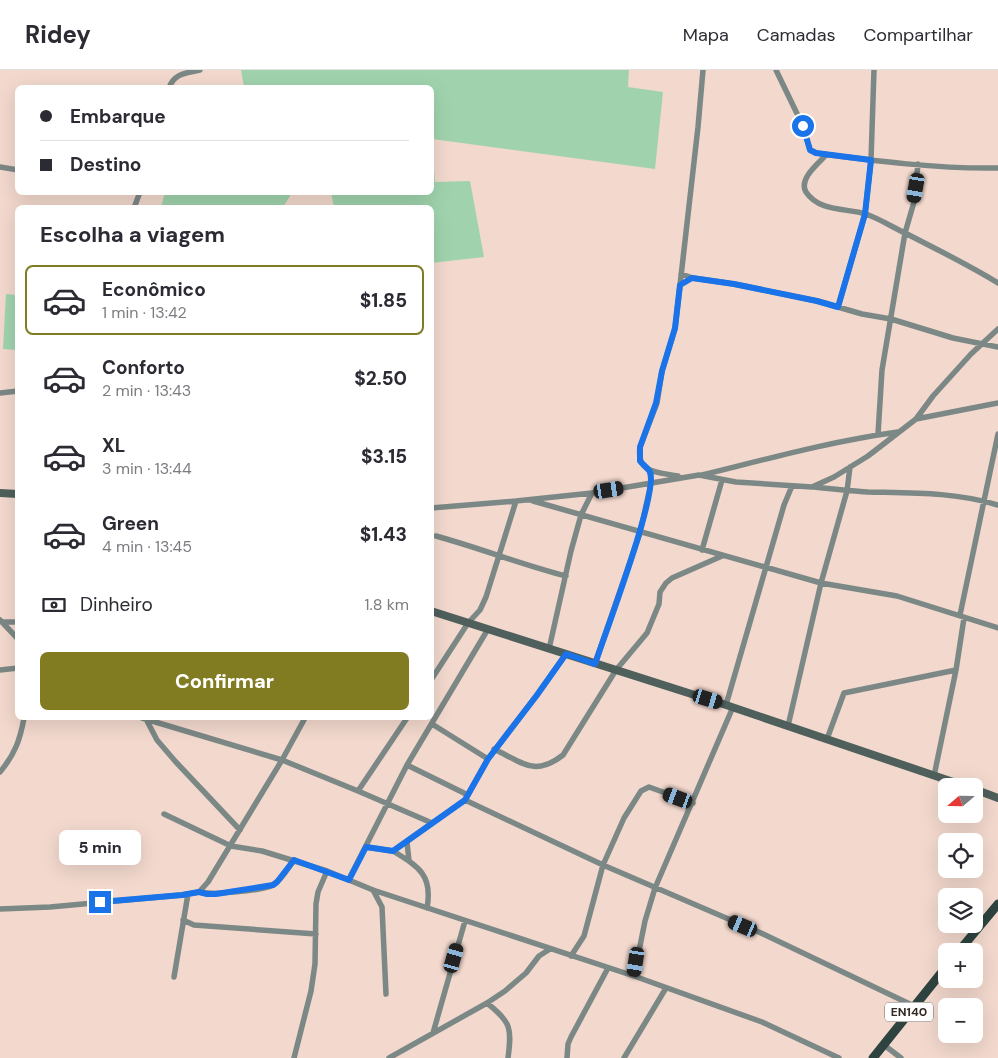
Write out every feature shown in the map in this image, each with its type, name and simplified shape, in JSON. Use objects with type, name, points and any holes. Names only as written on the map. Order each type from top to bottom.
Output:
[{"type":"main road","points":[[966,943],[998,904]]},
{"type":"main road","name":"EN140","points":[[873,1058],[938,976]]},
{"type":"street","points":[[170,85],[173,79],[180,74],[200,70]]},
{"type":"street","points":[[595,664],[640,532],[651,484],[650,472],[640,461],[640,447],[659,395],[662,371],[675,328],[703,70]]},
{"type":"street","points":[[776,70],[803,126],[810,150],[816,153],[964,168],[998,168]]},
{"type":"street","points":[[838,307],[865,214],[871,160],[874,70]]},
{"type":"street","points":[[826,155],[806,179],[806,192],[813,200],[832,208],[865,214],[969,265],[998,283]]},
{"type":"street","points":[[878,434],[882,370],[905,233],[914,202],[918,164]]},
{"type":"street","points":[[0,167],[15,170]]},
{"type":"street","points":[[681,274],[692,278],[734,284],[817,301],[891,319],[953,338],[998,347]]},
{"type":"street","points":[[680,285],[692,278]]},
{"type":"street","points":[[812,487],[850,467],[916,419],[932,396],[998,328]]},
{"type":"street","points":[[0,393],[15,391]]},
{"type":"street","points":[[916,419],[998,403]]},
{"type":"street","points":[[434,508],[516,502],[651,484],[699,475],[878,434],[900,432]]},
{"type":"street","points":[[934,776],[956,670],[962,616],[998,434]]},
{"type":"street","points":[[788,726],[821,583],[847,491],[850,467]]},
{"type":"street","points":[[650,472],[683,477]]},
{"type":"street","points":[[699,475],[722,480],[847,491],[949,494],[984,500],[998,505]]},
{"type":"street","points":[[702,550],[722,480]]},
{"type":"street","points":[[634,976],[645,921],[656,888],[693,803],[730,706],[784,505],[792,486]]},
{"type":"street","points":[[0,492],[15,494]]},
{"type":"street","points":[[549,649],[581,514],[592,493]]},
{"type":"street","points":[[529,500],[821,583],[897,596],[998,628]]},
{"type":"street","points":[[434,675],[468,623],[480,610],[486,597],[516,502]]},
{"type":"street","points":[[436,536],[483,549],[525,565],[566,576]]},
{"type":"street","points":[[494,749],[528,765],[540,767],[552,764],[563,755],[616,670],[647,633],[659,604],[660,592],[666,583],[672,578],[722,556]]},
{"type":"street","points":[[434,612],[730,706],[940,778]]},
{"type":"street","points":[[1,621],[15,622]]},
{"type":"street","points":[[1,621],[15,636]]},
{"type":"street","points":[[349,880],[407,765],[488,628]]},
{"type":"street","points":[[393,851],[467,798],[494,749],[537,695],[566,654]]},
{"type":"street","points":[[0,670],[15,668]]},
{"type":"street","points":[[827,740],[844,693],[956,670]]},
{"type":"street","points":[[0,772],[20,739],[24,720]]},
{"type":"street","points":[[145,720],[157,740],[174,761],[240,830]]},
{"type":"street","points":[[151,720],[282,760],[358,790],[432,823]]},
{"type":"street","points":[[199,892],[208,882],[231,846],[304,720]]},
{"type":"street","points":[[358,790],[406,720]]},
{"type":"street","points":[[432,724],[488,759]]},
{"type":"street","points":[[407,765],[467,798],[603,865],[761,933],[914,1006]]},
{"type":"street","points":[[571,956],[584,936],[603,865],[624,818],[643,788],[650,787],[693,803]]},
{"type":"street","points":[[983,792],[998,798]]},
{"type":"street","points":[[164,814],[231,846],[262,851],[294,860],[374,890],[634,976],[762,1022],[838,1058]]},
{"type":"street","points":[[407,842],[409,861]]},
{"type":"street","points":[[366,847],[393,851],[409,861],[428,881],[429,896],[427,908]]},
{"type":"street","points":[[0,909],[50,907],[199,892],[216,894],[268,886],[277,882],[294,860]]},
{"type":"street","points":[[294,1058],[311,991],[315,964],[318,892],[327,871]]},
{"type":"street","points":[[374,890],[382,907],[386,994]]},
{"type":"street","points":[[174,976],[188,894]]},
{"type":"street","points":[[183,920],[194,925],[316,934]]},
{"type":"street","points":[[433,1032],[465,921]]},
{"type":"street","points":[[534,944],[539,956]]},
{"type":"street","points":[[390,1058],[487,1003],[521,978],[539,956],[550,949]]},
{"type":"street","points":[[567,1058],[568,1044],[571,1037],[608,968]]},
{"type":"street","points":[[624,1058],[666,988]]},
{"type":"street","points":[[487,1003],[502,1015],[508,1024],[508,1058]]},
{"type":"street","points":[[884,1045],[901,1058]]},
{"type":"green space","points":[[241,70],[629,70],[628,87],[663,92],[655,169],[434,139],[434,85],[244,85]]},
{"type":"green space","points":[[434,168],[435,182],[470,181],[484,257],[434,263],[434,205],[334,205],[331,195],[434,195]]},
{"type":"green space","points":[[164,195],[291,195],[284,205],[162,205]]},
{"type":"green space","points":[[6,294],[15,295],[15,350],[3,349]]},
{"type":"route","points":[[100,902],[199,892],[216,894],[273,885],[294,860],[349,880],[366,847],[393,851],[465,800],[494,749],[537,695],[566,654],[595,664],[640,532],[651,484],[650,472],[640,461],[640,447],[659,395],[662,371],[675,328],[680,285],[692,278],[734,284],[838,307],[865,214],[871,160],[816,153],[810,150],[803,126]]}]
